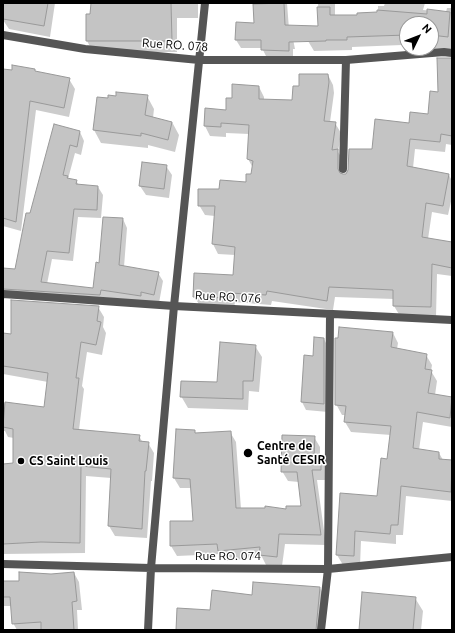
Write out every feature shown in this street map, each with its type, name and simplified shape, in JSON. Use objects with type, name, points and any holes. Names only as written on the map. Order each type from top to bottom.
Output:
[{"type":"street","points":[[148,630],[151,568],[174,306],[205,3]]},
{"type":"street","name":"Rue RO. 078","points":[[3,35],[85,49],[199,60],[346,60],[444,52],[452,53]]},
{"type":"street","points":[[343,169],[346,60]]},
{"type":"street","name":"Rue RO. 076","points":[[3,294],[174,306],[452,320]]},
{"type":"street","points":[[321,630],[328,569],[330,314]]},
{"type":"street","name":"Rue RO. 074","points":[[3,564],[151,568],[328,569],[452,557]]},
{"type":"building","points":[[3,3],[48,3],[44,26],[3,19]]},
{"type":"building","points":[[91,3],[171,3],[172,41],[86,41],[86,14],[90,14]]},
{"type":"building","points":[[284,3],[285,25],[318,26],[317,7],[330,7],[330,15],[357,15],[357,13],[377,12],[377,10],[427,14],[427,9],[450,12],[448,37],[439,36],[439,16],[399,16],[399,35],[347,37],[347,40],[289,42],[289,51],[261,50],[261,40],[235,40],[236,22],[254,23],[253,4]]},
{"type":"building","points":[[437,58],[452,58],[452,136],[441,134],[440,142],[410,139],[407,166],[449,174],[443,206],[426,203],[422,237],[452,242],[452,268],[432,264],[431,307],[393,306],[393,290],[329,287],[327,301],[267,291],[266,295],[229,293],[229,298],[193,297],[194,273],[233,275],[235,247],[212,244],[215,206],[198,206],[198,189],[219,189],[220,180],[246,182],[246,174],[251,174],[253,161],[247,159],[249,125],[221,123],[221,127],[204,126],[205,108],[226,110],[226,98],[232,98],[232,84],[259,86],[259,99],[292,100],[293,86],[299,86],[299,74],[328,74],[329,82],[324,121],[336,122],[332,150],[338,149],[338,169],[340,173],[346,174],[348,170],[349,149],[372,149],[375,119],[409,123],[410,112],[428,114],[430,91],[438,92]]},
{"type":"building","points":[[12,65],[70,78],[64,108],[30,101],[16,222],[3,218],[3,69],[12,70]]},
{"type":"building","points":[[116,92],[148,95],[145,115],[172,122],[168,140],[141,133],[141,136],[93,130],[97,97],[108,98],[108,95],[116,96]]},
{"type":"building","points":[[54,124],[80,131],[77,147],[70,145],[63,175],[68,176],[67,178],[77,180],[76,184],[98,186],[97,210],[74,209],[69,253],[47,251],[41,282],[93,288],[96,262],[99,263],[103,217],[123,218],[119,265],[159,272],[154,295],[141,292],[141,296],[101,290],[100,295],[3,289],[3,268],[15,269],[26,213],[30,213]]},
{"type":"building","points":[[142,162],[167,165],[164,189],[139,186]]},
{"type":"building","points":[[11,300],[99,306],[97,321],[101,322],[96,345],[81,342],[76,378],[79,378],[73,429],[140,435],[139,441],[149,442],[145,471],[142,529],[108,526],[111,469],[81,466],[80,543],[41,542],[3,544],[3,464],[13,463],[13,429],[3,427],[5,402],[44,407],[48,373],[3,366],[3,333],[11,334]]},
{"type":"building","points":[[339,327],[393,332],[391,347],[427,354],[425,369],[432,370],[428,393],[452,397],[450,418],[417,412],[413,448],[439,452],[439,459],[452,460],[451,492],[401,486],[398,525],[391,525],[390,534],[355,531],[354,556],[336,555],[340,493],[377,496],[381,458],[387,459],[391,426],[344,422],[346,406],[335,405],[335,338],[338,338]]},
{"type":"building","points":[[314,337],[324,338],[324,404],[301,402],[304,355],[313,356]]},
{"type":"building","points":[[220,342],[256,345],[253,381],[243,381],[243,399],[180,397],[181,381],[217,382]]},
{"type":"building","points":[[176,429],[195,430],[195,433],[231,431],[236,508],[265,508],[265,506],[286,509],[286,506],[301,506],[297,472],[281,472],[282,435],[315,436],[314,456],[321,456],[321,470],[312,470],[321,535],[279,534],[277,557],[259,555],[260,547],[218,551],[217,544],[170,546],[170,521],[193,521],[190,479],[173,478]]},
{"type":"building","points":[[19,572],[51,574],[74,572],[77,601],[72,602],[74,630],[41,630],[41,622],[12,624],[10,597],[3,597],[3,581],[19,581]]},
{"type":"building","points":[[253,582],[320,587],[316,630],[176,630],[177,608],[210,610],[212,590],[252,595]]},
{"type":"building","points":[[362,592],[416,597],[413,630],[359,630]]},
{"type":"place","name":"Centre de Santé CESIR","points":[[248,453]]},
{"type":"place","name":"CS Saint Louis","points":[[21,461]]}]
